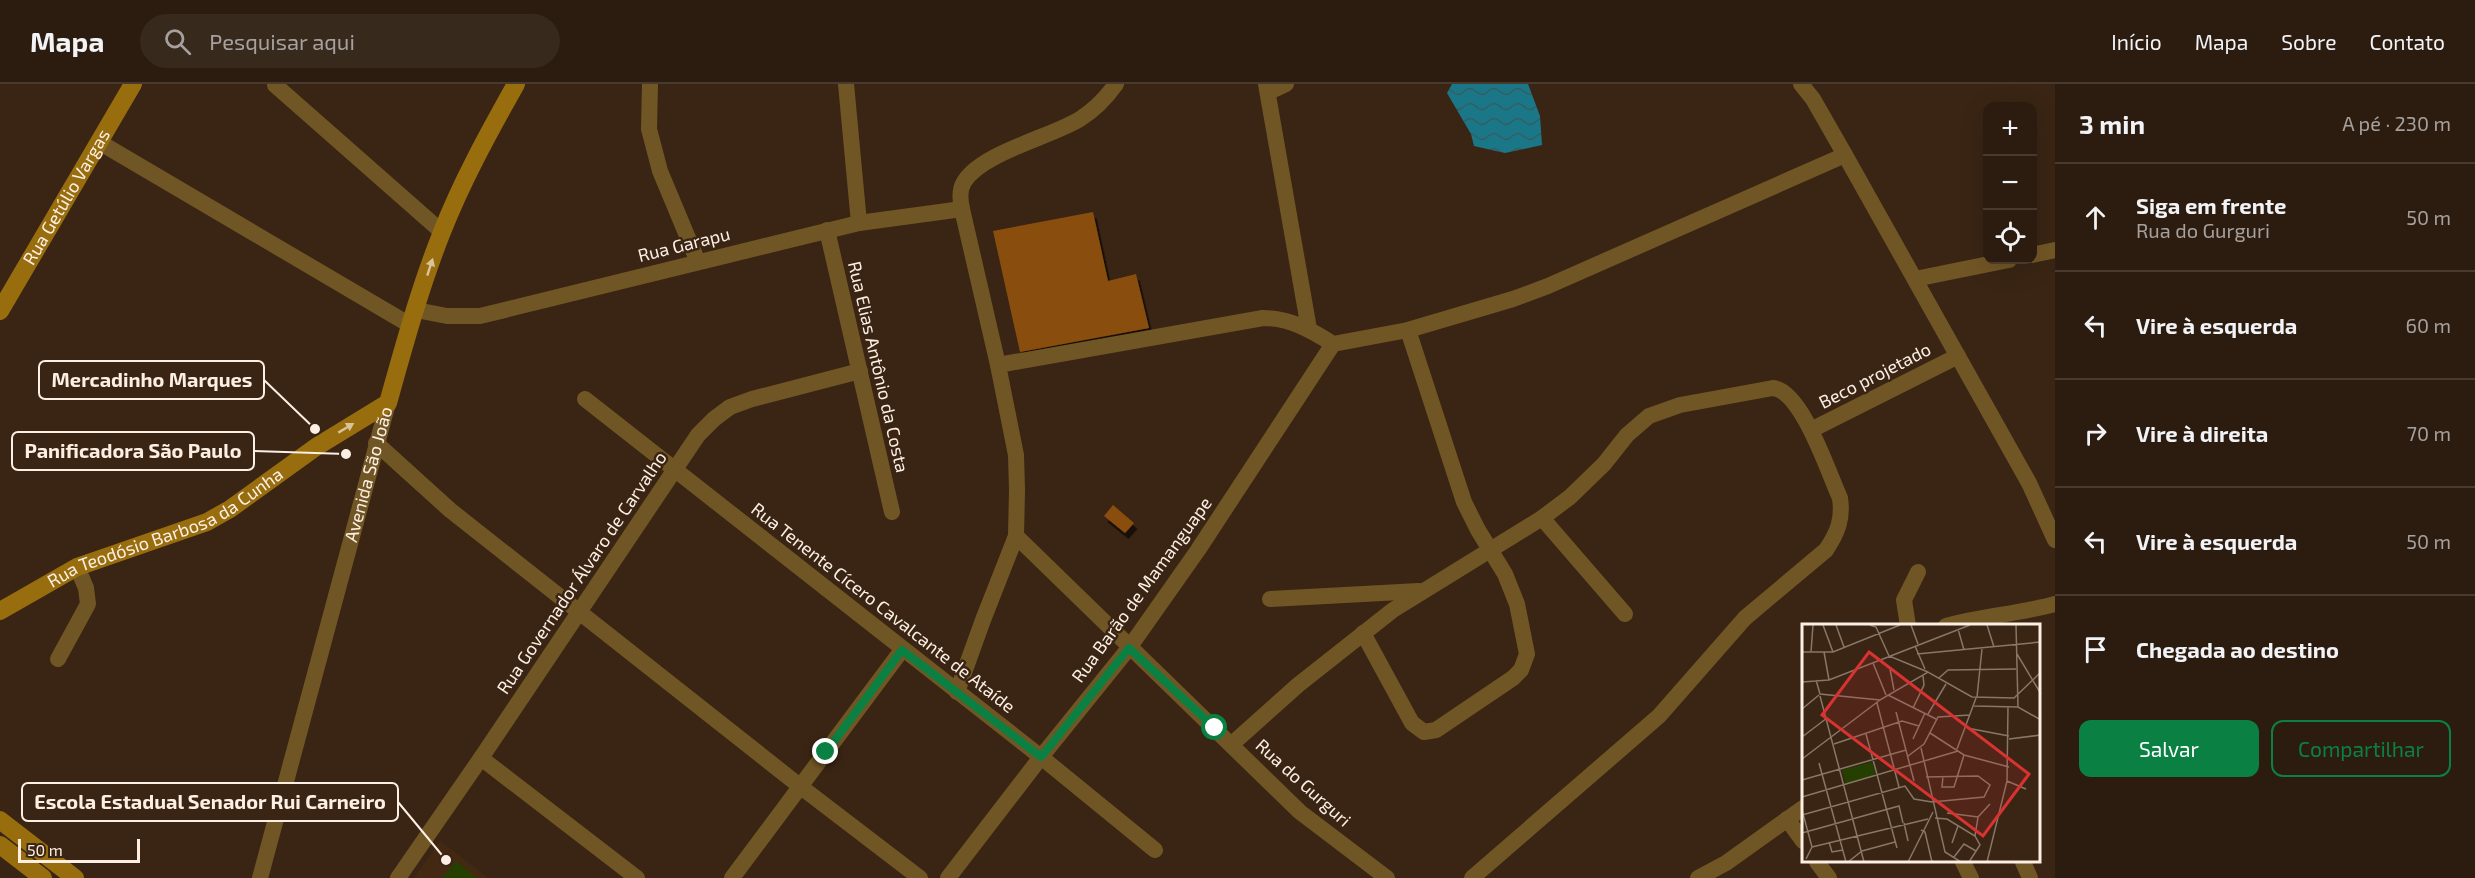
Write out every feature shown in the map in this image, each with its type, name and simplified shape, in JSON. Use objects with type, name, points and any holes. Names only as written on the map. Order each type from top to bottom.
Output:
[{"type":"main road","name":"Rua Getúlio Vargas","points":[[0,311],[133,84]]},
{"type":"main road","name":"Avenida São João","points":[[388,403],[413,317],[442,232],[494,123],[516,84]]},
{"type":"main road","name":"Rua Teodósio Barbosa da Cunha","points":[[0,611],[77,567],[207,522],[230,509],[316,447],[388,403]]},
{"type":"main road","points":[[3,829],[69,876]]},
{"type":"main road","points":[[0,845],[43,878]]},
{"type":"street","points":[[650,84],[649,129],[660,171],[698,262]]},
{"type":"street","points":[[846,84],[859,223]]},
{"type":"street","points":[[957,692],[1016,536],[1016,455],[962,209],[960,195],[963,182],[978,168],[1007,151],[1078,120],[1095,108],[1116,84]]},
{"type":"street","points":[[1286,84],[1267,88],[1310,329]]},
{"type":"street","points":[[1801,84],[1813,99],[2029,483],[2055,540]]},
{"type":"street","points":[[275,85],[442,232]]},
{"type":"street","name":"Rua Garapu","points":[[99,142],[413,317],[480,316],[827,230],[859,223],[962,209]]},
{"type":"street","points":[[998,365],[1247,320],[1278,318],[1310,329],[1333,344],[1407,330],[1478,311],[1548,286],[1845,155]]},
{"type":"street","name":"Rua Elias Antônio da Costa","points":[[827,230],[892,512]]},
{"type":"street","points":[[2037,254],[2055,250]]},
{"type":"street","points":[[1915,279],[1989,264]]},
{"type":"street","points":[[1363,633],[1412,723],[1424,732],[1436,730],[1513,678],[1525,662],[1527,654],[1517,604],[1505,574],[1464,502],[1407,330]]},
{"type":"street","name":"Rua Barão de Mamanguape","points":[[948,878],[1129,648],[1198,550],[1333,344]]},
{"type":"street","name":"Beco projetado","points":[[1811,430],[1958,356]]},
{"type":"street","name":"Rua Governador Álvaro de Carvalho","points":[[398,878],[698,435],[730,407],[752,399],[860,371]]},
{"type":"street","points":[[1232,744],[1298,685],[1420,591],[1542,518],[1588,482],[1626,435],[1649,416],[1680,405],[1780,388],[1792,398],[1811,430],[1840,498],[1842,512],[1840,525],[1826,550],[1745,618],[1659,716],[1472,878]]},
{"type":"street","name":"Rua Tenente Cícero Cavalcante de Ataíde","points":[[585,399],[1041,757],[1155,850]]},
{"type":"street","name":"Avenida São João","points":[[260,878],[388,403]]},
{"type":"street","points":[[376,443],[450,510],[920,878]]},
{"type":"street","points":[[1542,518],[1625,614]]},
{"type":"street","name":"Rua do Gurguri","points":[[1016,536],[1300,812],[1386,878]]},
{"type":"street","points":[[58,659],[88,604],[86,588],[77,567]]},
{"type":"street","points":[[1908,624],[1904,600],[1918,572]]},
{"type":"street","points":[[1270,599],[1420,591]]},
{"type":"street","points":[[1954,624],[2025,612],[2055,604]]},
{"type":"street","points":[[732,878],[902,650]]},
{"type":"street","points":[[481,758],[636,878]]},
{"type":"street","points":[[1698,878],[1726,863],[1802,808]]},
{"type":"street","points":[[1787,819],[1802,841]]},
{"type":"street","points":[[1818,863],[1829,878]]},
{"type":"street","points":[[1964,863],[1971,878]]},
{"type":"street","points":[[2024,863],[2030,878]]},
{"type":"shaded area","points":[[440,841],[488,878],[414,878]]},
{"type":"green space","points":[[456,861],[477,878],[442,878]]},
{"type":"water","points":[[1452,84],[1528,84],[1540,116],[1542,145],[1505,153],[1474,146],[1471,134],[1447,93]]},
{"type":"building","points":[[1093,212],[1108,281],[1136,274],[1149,328],[1020,352],[993,231]]},
{"type":"building","points":[[1113,505],[1134,523],[1125,533],[1104,516]]},
{"type":"place","name":"Mercadinho Marques","points":[[315,429]]},
{"type":"place","name":"Panificadora São Paulo","points":[[346,454]]},
{"type":"place","name":"Escola Estadual Senador Rui Carneiro","points":[[446,860]]},
{"type":"route","points":[[826,752],[902,650],[1041,757],[1129,648],[1215,728]]}]
